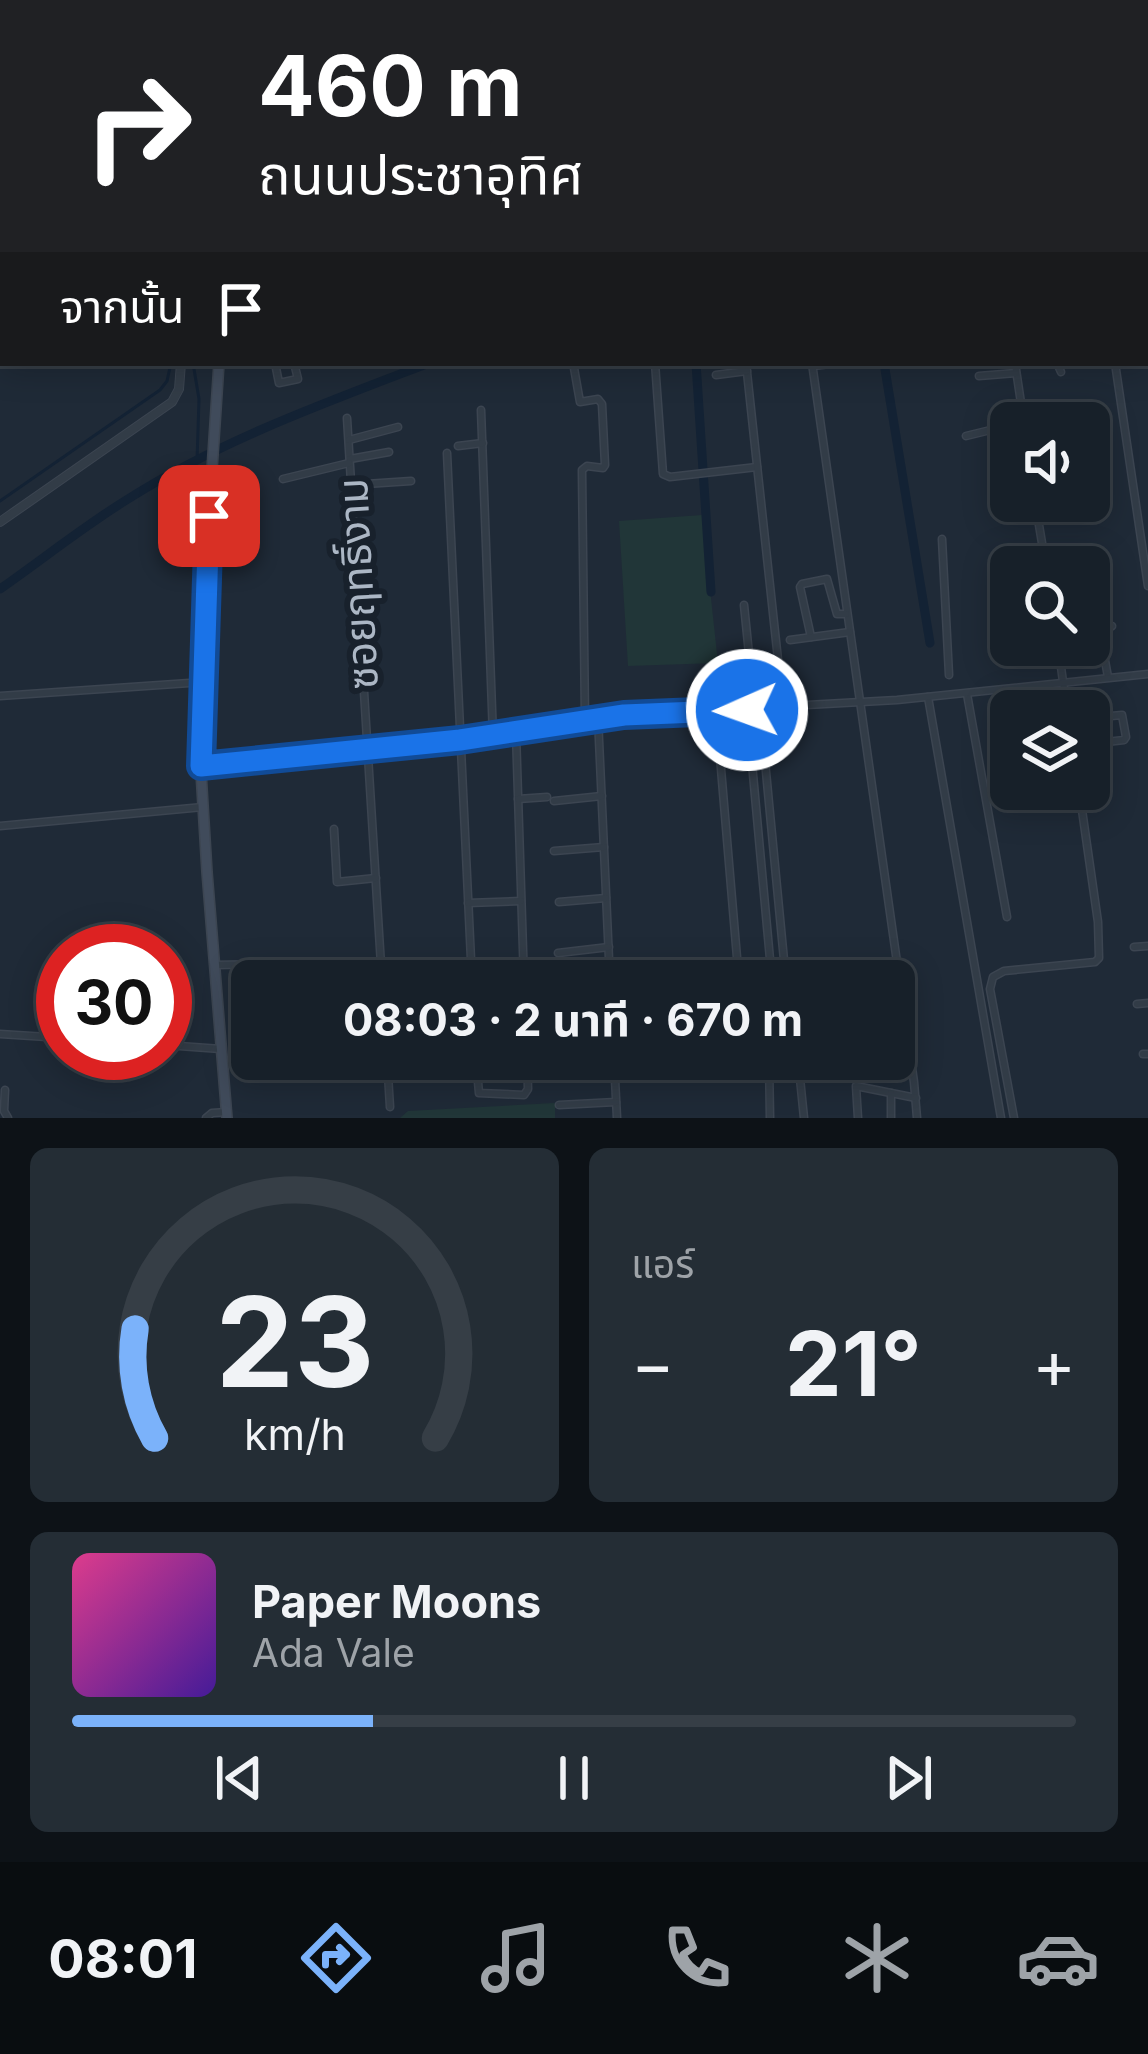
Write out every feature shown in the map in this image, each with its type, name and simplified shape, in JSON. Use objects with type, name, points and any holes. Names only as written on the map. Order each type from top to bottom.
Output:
[{"type":"main road","points":[[219,366],[201,766],[227,1115]]},
{"type":"street","points":[[0,522],[172,402],[179,389],[181,366]]},
{"type":"street","points":[[275,366],[279,383],[298,379],[295,366]]},
{"type":"street","points":[[655,366],[662,473],[670,477],[757,467]]},
{"type":"street","points":[[729,366],[730,373]]},
{"type":"street","points":[[813,366],[917,1118]]},
{"type":"street","points":[[1115,366],[1148,586]]},
{"type":"street","points":[[716,375],[747,367],[783,706]]},
{"type":"street","points":[[574,368],[580,402],[602,402],[605,465],[582,470],[585,720]]},
{"type":"street","points":[[979,376],[1016,368],[1020,402]]},
{"type":"street","points":[[481,410],[493,736]]},
{"type":"street","name":"ซอยฤทธิ์งาม","points":[[347,418],[381,960]]},
{"type":"street","points":[[349,440],[398,427]]},
{"type":"street","points":[[966,436],[990,430]]},
{"type":"street","points":[[458,446],[483,443]]},
{"type":"street","points":[[283,479],[389,452]]},
{"type":"street","points":[[447,453],[471,960]]},
{"type":"street","points":[[351,485],[411,481]]},
{"type":"street","points":[[942,538],[950,674]]},
{"type":"street","points":[[811,638],[802,584],[827,579],[836,613],[848,613]]},
{"type":"street","points":[[736,710],[734,679],[750,664],[744,605]]},
{"type":"street","points":[[1108,677],[1100,633],[1112,626]]},
{"type":"street","points":[[790,640],[850,632]]},
{"type":"street","points":[[1061,666],[1064,690]]},
{"type":"street","points":[[201,766],[460,740],[598,718],[968,694],[1148,674]]},
{"type":"street","points":[[0,696],[204,682]]},
{"type":"street","points":[[968,694],[1006,917]]},
{"type":"street","points":[[928,697],[1001,1118]]},
{"type":"street","points":[[760,709],[784,960]]},
{"type":"street","points":[[716,710],[737,960]]},
{"type":"street","points":[[747,710],[770,960]]},
{"type":"street","points":[[1110,717],[1122,716],[1126,737],[1110,742]]},
{"type":"street","points":[[598,718],[609,960]]},
{"type":"street","points":[[516,733],[523,960]]},
{"type":"street","points":[[751,756],[764,755]]},
{"type":"street","points":[[518,799],[602,796]]},
{"type":"street","points":[[0,826],[203,807]]},
{"type":"street","points":[[1014,1118],[990,988],[1004,971],[1099,958],[1082,810]]},
{"type":"street","points":[[757,822],[770,821]]},
{"type":"street","points":[[334,830],[337,882],[376,878]]},
{"type":"street","points":[[554,851],[604,847]]},
{"type":"street","points":[[559,902],[607,898]]},
{"type":"street","points":[[468,903],[521,901]]},
{"type":"street","points":[[768,937],[781,934]]},
{"type":"street","points":[[1134,947],[1148,946]]},
{"type":"street","points":[[559,953],[609,947]]},
{"type":"street","points":[[214,965],[231,965]]},
{"type":"street","points":[[1137,1004],[1148,1003]]},
{"type":"street","points":[[0,1034],[36,1036]]},
{"type":"street","points":[[192,1047],[222,1049]]},
{"type":"street","points":[[388,1080],[390,1107]]},
{"type":"street","points":[[478,1080],[479,1094],[524,1095],[528,1080]]},
{"type":"street","points":[[615,1080],[617,1118]]},
{"type":"street","points":[[769,1080],[770,1118]]},
{"type":"street","points":[[800,1080],[804,1118]]},
{"type":"street","points":[[858,1118],[856,1086],[916,1098]]},
{"type":"street","points":[[5,1090],[8,1118]]},
{"type":"street","points":[[891,1093],[891,1118]]},
{"type":"street","points":[[559,1106],[616,1102]]},
{"type":"street","points":[[206,1118],[212,1112],[227,1115]]},
{"type":"green space","points":[[702,515],[718,663],[628,666],[619,521]]},
{"type":"green space","points":[[555,1103],[555,1118],[400,1118],[408,1111]]},
{"type":"waterway","points":[[0,501],[160,390],[170,366]]},
{"type":"waterway","points":[[194,366],[199,399],[197,461]]},
{"type":"waterway","points":[[0,589],[112,509],[200,458],[421,366]]},
{"type":"waterway","points":[[696,366],[711,592]]},
{"type":"waterway","points":[[884,366],[930,643]]},
{"type":"route","points":[[209,516],[201,766],[460,740],[624,715],[747,710]]}]
